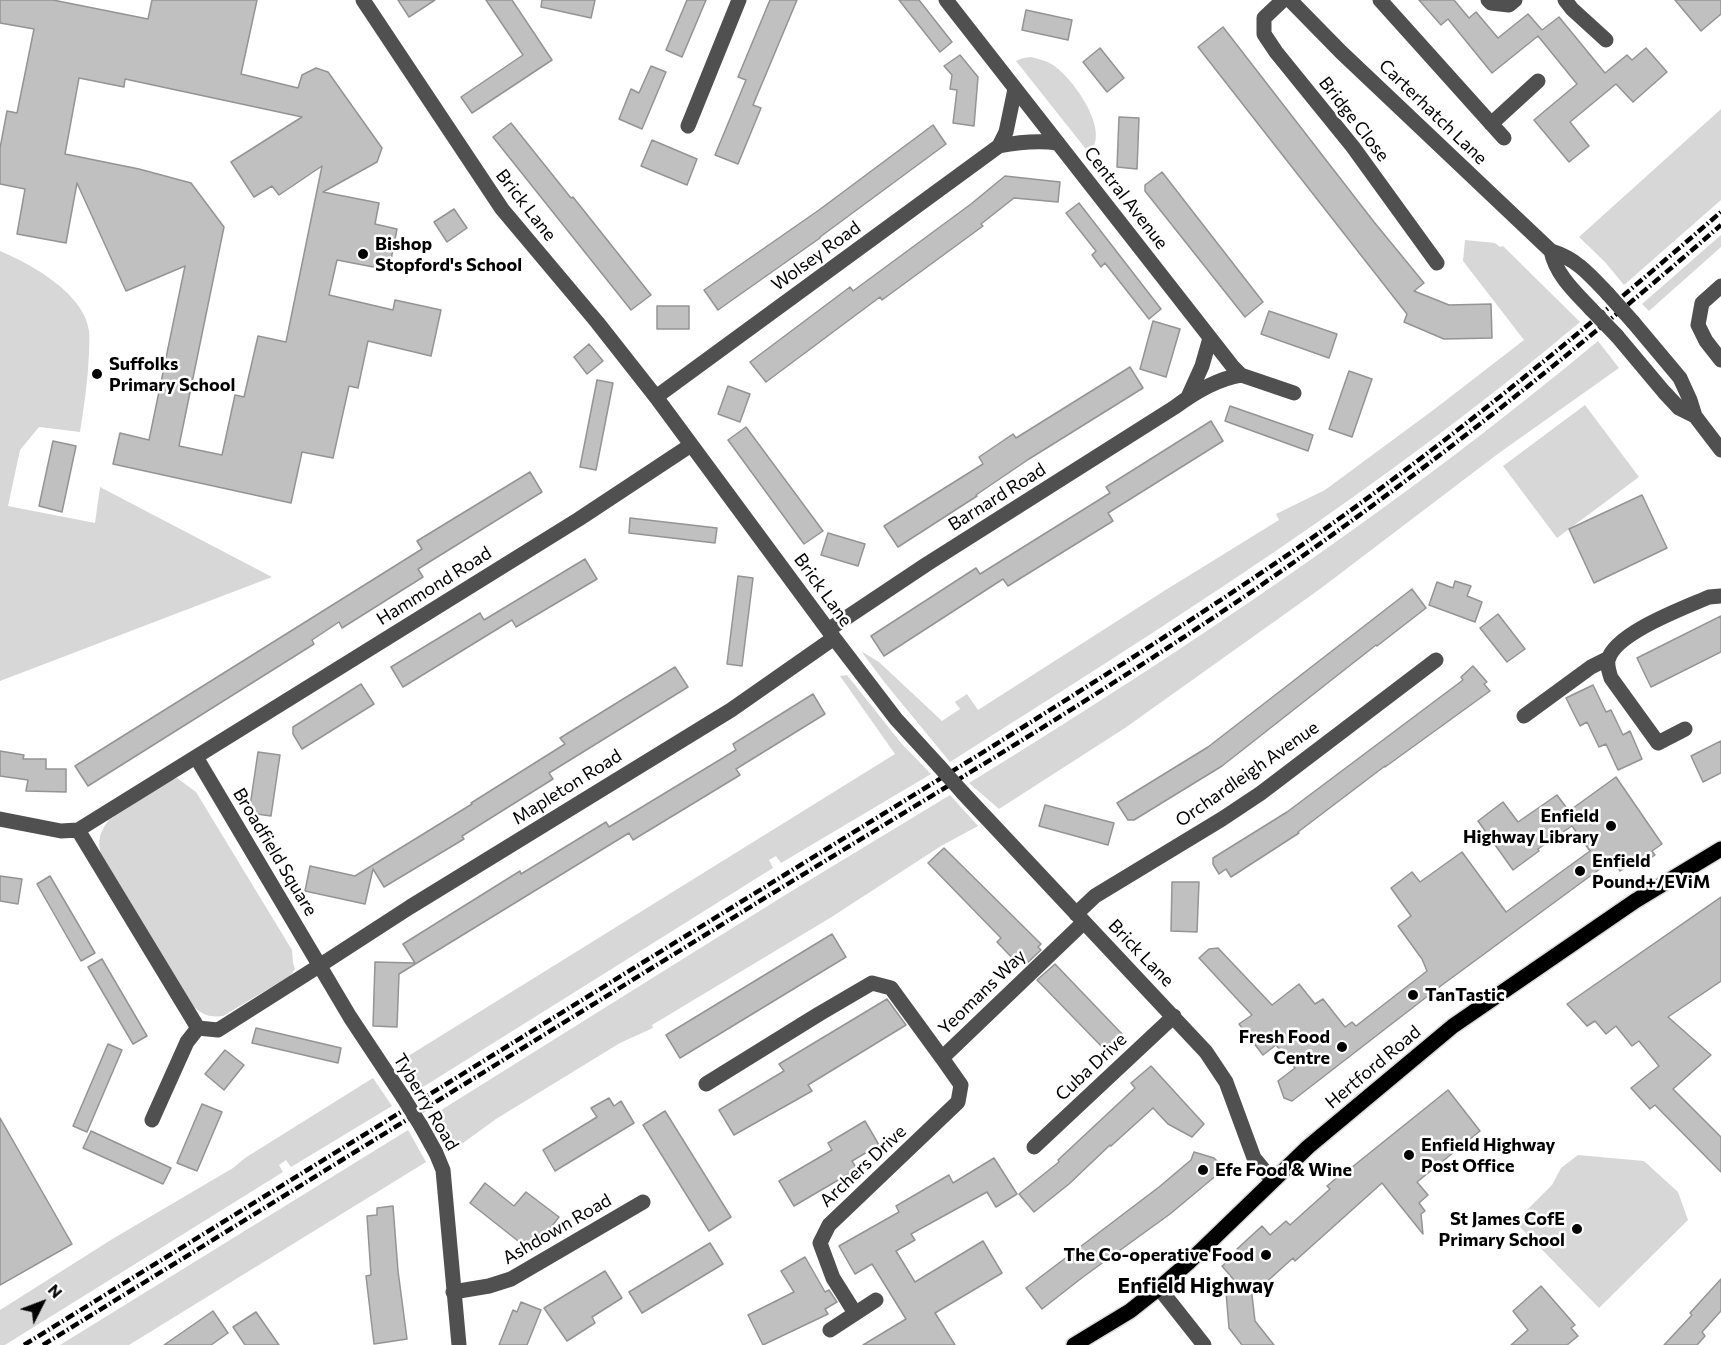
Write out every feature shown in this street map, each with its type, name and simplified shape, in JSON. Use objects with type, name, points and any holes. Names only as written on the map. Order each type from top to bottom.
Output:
[{"type":"main road","name":"Hertford Road","points":[[1074,1345],[1128,1312],[1159,1288],[1308,1147],[1453,1026],[1635,901],[1721,849]]},
{"type":"street","name":"Brick Lane","points":[[363,0],[502,209],[597,322],[656,397],[831,634],[897,718],[963,793],[1206,1052],[1226,1082],[1254,1158],[1272,1180]]},
{"type":"street","points":[[688,126],[739,0]]},
{"type":"street","name":"Central Avenue","points":[[946,0],[1241,375]]},
{"type":"street","name":"Bridge Close","points":[[1283,0],[1264,18],[1264,34],[1353,147],[1437,263]]},
{"type":"street","name":"Carterhatch Lane","points":[[1290,0],[1341,52],[1551,251],[1580,265],[1608,294],[1680,378],[1695,416],[1721,450]]},
{"type":"street","name":"Carterhatch Lane","points":[[1380,0],[1504,138]]},
{"type":"street","points":[[1488,0],[1491,3],[1509,5],[1515,0]]},
{"type":"street","points":[[1565,0],[1606,40]]},
{"type":"street","name":"Carterhatch Lane","points":[[1491,124],[1538,81]]},
{"type":"street","points":[[999,146],[1006,132],[1015,88]]},
{"type":"street","name":"Wolsey Road","points":[[656,397],[999,146],[1029,141],[1058,143]]},
{"type":"street","name":"Carterhatch Lane","points":[[1551,251],[1553,260],[1566,282],[1617,336],[1664,392],[1680,408],[1695,416]]},
{"type":"street","points":[[1721,286],[1702,303],[1698,325],[1721,360]]},
{"type":"street","points":[[1188,397],[1202,366],[1210,338]]},
{"type":"street","points":[[1241,375],[1294,393]]},
{"type":"street","name":"Barnard Road","points":[[831,634],[927,564],[1188,397],[1217,381],[1241,375]]},
{"type":"street","name":"Hammond Road","points":[[196,757],[570,525],[692,445]]},
{"type":"street","points":[[1524,716],[1591,667],[1609,658],[1621,642],[1637,630],[1708,597],[1721,596]]},
{"type":"street","name":"Mapleton Road","points":[[319,966],[731,710],[831,634]]},
{"type":"street","points":[[1609,658],[1608,667],[1611,678],[1658,743],[1684,729]]},
{"type":"street","name":"Orchardleigh Avenue","points":[[1080,918],[1095,896],[1261,793],[1436,660]]},
{"type":"street","points":[[0,819],[61,831],[78,830],[196,757]]},
{"type":"street","name":"Broadfield Square","points":[[196,757],[319,966]]},
{"type":"street","points":[[78,830],[198,1028]]},
{"type":"street","name":"Yeomans Way","points":[[706,1084],[872,983],[891,988],[942,1058],[1080,918]]},
{"type":"street","points":[[198,1028],[218,1030],[319,966]]},
{"type":"street","name":"Tyberry Road","points":[[319,966],[421,1126],[443,1170],[459,1345]]},
{"type":"street","name":"Cuba Drive","points":[[1034,1147],[1174,1016]]},
{"type":"street","points":[[152,1119],[187,1042],[198,1028]]},
{"type":"street","name":"Archers Drive","points":[[855,1313],[833,1278],[819,1243],[829,1225],[958,1102],[961,1085],[942,1058]]},
{"type":"street","name":"Ashdown Road","points":[[453,1292],[489,1286],[511,1279],[643,1202]]},
{"type":"street","points":[[1159,1288],[1204,1345]]},
{"type":"street","points":[[830,1330],[876,1300]]},
{"type":"shaded area","points":[[1031,57],[1048,62],[1061,72],[1087,106],[1096,132],[1095,144],[1089,153],[1016,61]]},
{"type":"shaded area","points":[[1721,109],[1721,200],[1624,285],[1605,262],[1579,237]]},
{"type":"shaded area","points":[[1721,235],[1721,247],[1649,311],[1642,304]]},
{"type":"shaded area","points":[[1465,240],[1503,246],[1580,322],[1506,383],[1352,498],[1193,606],[950,762],[861,651],[879,662],[942,721],[960,709],[955,702],[967,694],[978,710],[1279,520],[1276,514],[1325,490],[1524,340],[1463,261]]},
{"type":"shaded area","points":[[0,251],[41,272],[55,282],[78,305],[89,331],[88,374],[80,432],[39,427],[20,450],[8,506],[95,523],[100,487],[272,577],[0,681]]},
{"type":"shaded area","points":[[1598,341],[1619,368],[1499,453],[1320,589],[1125,728],[999,809],[969,783],[1212,628],[1370,518],[1523,402]]},
{"type":"shaded area","points":[[1585,405],[1639,477],[1557,538],[1503,466]]},
{"type":"shaded area","points":[[847,675],[901,743],[931,774],[781,863],[776,856],[769,860],[773,868],[415,1092],[397,1063],[895,754],[840,676]]},
{"type":"shaded area","points":[[177,778],[196,792],[292,950],[295,969],[290,976],[223,1016],[205,1014],[191,1004],[101,854],[99,845],[103,828],[109,820]]},
{"type":"shaded area","points":[[950,795],[978,826],[941,846],[830,918],[652,1025],[653,1028],[620,1043],[496,1119],[452,1151],[430,1117]]},
{"type":"shaded area","points":[[373,1078],[392,1106],[291,1167],[286,1160],[279,1165],[283,1172],[5,1345],[0,1345],[0,1310],[114,1238],[233,1168],[245,1158]]},
{"type":"shaded area","points":[[408,1130],[426,1162],[129,1345],[60,1345]]},
{"type":"shaded area","points":[[1578,1155],[1644,1161],[1678,1192],[1688,1220],[1599,1308],[1515,1222],[1552,1185],[1561,1168]]},
{"type":"building","points":[[0,0],[53,0],[148,19],[152,0],[257,0],[241,74],[298,88],[302,75],[316,68],[328,72],[382,148],[377,162],[323,192],[379,203],[375,224],[397,229],[389,270],[337,260],[329,295],[393,310],[395,300],[441,310],[431,356],[368,341],[358,388],[349,386],[333,458],[302,452],[291,503],[113,464],[120,433],[149,440],[185,266],[126,291],[77,183],[66,243],[17,234],[25,189],[0,184],[0,148],[7,111],[17,113],[34,29],[0,23]],"holes":[[[79,78],[124,87],[125,79],[302,117],[231,162],[254,197],[272,186],[279,195],[322,166],[286,342],[258,336],[244,397],[235,395],[222,455],[179,446],[224,227],[191,183],[139,169],[65,154]]]},
{"type":"building","points":[[398,0],[435,0],[409,17]]},
{"type":"building","points":[[486,0],[512,0],[552,60],[472,113],[461,97],[523,55]]},
{"type":"building","points":[[542,0],[595,0],[591,18],[541,7]]},
{"type":"building","points":[[687,0],[706,0],[682,57],[666,50]]},
{"type":"building","points":[[770,0],[797,0],[753,105],[761,108],[738,164],[715,155],[746,80],[738,77]]},
{"type":"building","points":[[899,0],[919,0],[952,42],[940,52]]},
{"type":"building","points":[[1419,0],[1454,0],[1469,18],[1476,12],[1498,38],[1528,14],[1542,30],[1559,17],[1605,73],[1627,55],[1632,60],[1646,48],[1667,72],[1633,102],[1616,84],[1570,122],[1589,146],[1569,162],[1534,120],[1577,84],[1538,36],[1492,73],[1448,19],[1441,25]]},
{"type":"building","points":[[1675,0],[1721,0],[1721,14],[1701,31]]},
{"type":"building","points":[[1026,10],[1072,20],[1068,40],[1022,30]]},
{"type":"building","points":[[1223,27],[1424,283],[1414,291],[1449,305],[1491,304],[1492,338],[1444,339],[1404,322],[1407,314],[1198,47]]},
{"type":"building","points":[[1100,48],[1124,78],[1107,92],[1083,62]]},
{"type":"building","points":[[960,55],[978,77],[974,126],[953,123],[957,90],[950,89],[952,75],[944,66]]},
{"type":"building","points":[[651,66],[666,72],[642,129],[619,119],[631,89],[639,93]]},
{"type":"building","points":[[1119,117],[1139,118],[1137,169],[1117,167]]},
{"type":"building","points":[[511,123],[651,295],[631,310],[493,137]]},
{"type":"building","points":[[933,125],[946,144],[820,238],[718,310],[704,290],[819,210]]},
{"type":"building","points":[[652,140],[697,159],[687,185],[641,166]]},
{"type":"building","points":[[1162,172],[1263,302],[1245,317],[1145,191],[1145,185]]},
{"type":"building","points":[[1005,176],[1060,182],[1058,202],[1014,198],[981,224],[983,226],[882,300],[880,297],[766,382],[750,362],[850,287],[853,291],[971,204]]},
{"type":"building","points":[[1079,203],[1161,309],[1149,319],[1105,263],[1101,267],[1092,255],[1096,251],[1066,213]]},
{"type":"building","points":[[454,209],[467,228],[447,242],[434,222]]},
{"type":"building","points":[[657,306],[689,306],[689,329],[657,329]]},
{"type":"building","points":[[1269,311],[1337,334],[1329,358],[1261,334]]},
{"type":"building","points":[[1153,321],[1180,329],[1166,377],[1140,369]]},
{"type":"building","points":[[589,344],[603,361],[587,374],[574,357]]},
{"type":"building","points":[[1130,367],[1143,388],[1029,459],[898,547],[884,526],[983,464],[979,457],[1013,434],[1016,438]]},
{"type":"building","points":[[1349,371],[1372,379],[1352,437],[1329,429]]},
{"type":"building","points":[[597,380],[613,383],[596,470],[580,467]]},
{"type":"building","points":[[728,386],[750,394],[740,422],[718,414]]},
{"type":"building","points":[[1230,406],[1313,435],[1308,451],[1225,421]]},
{"type":"building","points":[[1211,421],[1223,441],[1108,513],[1113,521],[1008,586],[1003,579],[884,656],[871,636],[976,568],[980,574],[1110,493],[1106,487]]},
{"type":"building","points":[[746,427],[823,531],[804,544],[728,440]]},
{"type":"building","points":[[53,441],[76,446],[62,512],[39,506]]},
{"type":"building","points":[[530,472],[542,492],[418,569],[423,577],[342,628],[339,622],[312,640],[314,644],[88,786],[75,766],[422,549],[417,541]]},
{"type":"building","points":[[1642,495],[1667,548],[1594,583],[1569,529]]},
{"type":"building","points":[[630,518],[717,528],[715,543],[629,533]]},
{"type":"building","points":[[828,533],[865,544],[858,566],[821,555]]},
{"type":"building","points":[[585,559],[597,579],[516,627],[512,620],[403,687],[391,667],[480,613],[484,620]]},
{"type":"building","points":[[738,576],[753,578],[742,666],[727,664]]},
{"type":"building","points":[[1455,581],[1471,586],[1467,596],[1482,602],[1475,622],[1429,605],[1437,582],[1453,588]]},
{"type":"building","points":[[1412,589],[1426,608],[1222,766],[1134,820],[1128,820],[1117,803],[1208,747]]},
{"type":"building","points":[[1498,614],[1525,649],[1507,662],[1480,628]]},
{"type":"building","points":[[1721,616],[1721,652],[1651,687],[1637,658]]},
{"type":"building","points":[[1473,666],[1487,682],[1484,684],[1490,691],[1385,766],[1299,833],[1231,877],[1226,869],[1219,874],[1213,864],[1213,858],[1287,812],[1463,680],[1461,677]]},
{"type":"building","points":[[675,667],[688,687],[549,773],[553,779],[462,836],[464,839],[384,887],[373,869],[365,904],[305,891],[310,866],[355,876],[565,744],[560,738]]},
{"type":"building","points":[[361,684],[374,704],[302,749],[293,734],[293,727]]},
{"type":"building","points":[[1593,685],[1606,712],[1611,710],[1623,735],[1630,731],[1642,759],[1618,770],[1606,744],[1599,747],[1587,722],[1580,726],[1566,698]]},
{"type":"building","points":[[813,694],[825,714],[736,769],[740,775],[633,840],[629,833],[399,974],[397,1027],[373,1026],[375,962],[415,963],[403,944],[520,871],[521,874],[606,822],[609,827],[736,750],[733,744]]},
{"type":"building","points":[[1721,741],[1721,773],[1703,782],[1691,756]]},
{"type":"building","points":[[0,751],[24,755],[23,759],[46,759],[46,769],[66,769],[66,792],[26,791],[28,780],[0,776]]},
{"type":"building","points":[[258,752],[280,755],[271,816],[249,813]]},
{"type":"building","points":[[1616,777],[1662,844],[1652,851],[1655,855],[1637,867],[1633,862],[1620,871],[1612,860],[1442,985],[1292,1101],[1284,1098],[1278,1081],[1295,1068],[1276,1045],[1263,1055],[1239,1024],[1252,1015],[1199,958],[1209,949],[1218,948],[1272,1005],[1299,984],[1315,1004],[1323,999],[1345,1027],[1352,1022],[1356,1026],[1427,971],[1422,959],[1398,926],[1411,916],[1391,888],[1412,872],[1420,882],[1462,852],[1506,912],[1590,851],[1572,826],[1538,849],[1539,851],[1513,870],[1478,821],[1503,802],[1518,822],[1557,795],[1569,811]]},
{"type":"building","points":[[1045,805],[1114,823],[1108,845],[1039,826]]},
{"type":"building","points":[[944,848],[1041,944],[1038,947],[1041,950],[1024,966],[1021,963],[1019,965],[997,942],[1001,938],[928,863]]},
{"type":"building","points":[[0,876],[22,879],[18,904],[0,901]]},
{"type":"building","points":[[50,876],[95,953],[81,961],[37,884]]},
{"type":"building","points":[[1172,882],[1199,882],[1197,932],[1171,931]]},
{"type":"building","points":[[1721,897],[1721,981],[1668,1017],[1711,1055],[1673,1089],[1721,1137],[1721,1172],[1655,1105],[1650,1109],[1631,1088],[1659,1066],[1639,1041],[1632,1046],[1616,1026],[1606,1034],[1595,1021],[1587,1026],[1567,1004]]},
{"type":"building","points":[[832,934],[846,957],[680,1058],[666,1035]]},
{"type":"building","points":[[102,959],[147,1036],[133,1044],[88,967]]},
{"type":"building","points":[[1055,964],[1122,1034],[1105,1050],[1037,980]]},
{"type":"building","points":[[887,999],[906,1025],[808,1085],[812,1091],[734,1135],[719,1110],[784,1071],[779,1064]]},
{"type":"building","points":[[256,1028],[341,1048],[338,1063],[252,1043]]},
{"type":"building","points":[[108,1044],[122,1050],[87,1132],[73,1126]]},
{"type":"building","points":[[225,1050],[244,1065],[224,1090],[205,1074]]},
{"type":"building","points":[[1151,1066],[1204,1124],[1192,1137],[1168,1124],[1153,1108],[1069,1184],[1034,1212],[1019,1194],[1059,1162],[1058,1160],[1135,1088],[1131,1083]]},
{"type":"building","points":[[1448,1090],[1480,1131],[1417,1182],[1428,1195],[1419,1203],[1425,1211],[1421,1214],[1423,1234],[1382,1183],[1295,1261],[1293,1258],[1252,1295],[1255,1321],[1274,1345],[1242,1345],[1229,1328],[1226,1292],[1245,1293],[1222,1266],[1240,1251],[1237,1249],[1262,1226],[1270,1235],[1286,1221],[1290,1225],[1330,1189],[1327,1186]]},
{"type":"building","points":[[609,1098],[614,1106],[621,1101],[634,1123],[555,1171],[543,1150],[597,1117],[591,1108]]},
{"type":"building","points":[[202,1104],[222,1112],[197,1171],[177,1163]]},
{"type":"building","points":[[665,1111],[731,1217],[709,1231],[643,1125]]},
{"type":"building","points":[[0,1118],[72,1244],[0,1285]]},
{"type":"building","points":[[865,1121],[879,1145],[852,1161],[857,1169],[794,1206],[779,1181],[832,1150],[828,1143]]},
{"type":"building","points":[[91,1131],[171,1168],[163,1184],[83,1148]]},
{"type":"building","points":[[1194,1152],[1214,1158],[1220,1164],[1218,1174],[1170,1214],[1042,1309],[1026,1288],[1159,1187],[1191,1160]]},
{"type":"building","points":[[994,1158],[1017,1194],[996,1207],[987,1192],[911,1234],[915,1240],[896,1251],[915,1282],[983,1241],[1002,1273],[935,1313],[955,1345],[863,1345],[906,1319],[872,1264],[855,1274],[839,1246],[899,1212],[896,1206],[949,1175],[953,1183]]},
{"type":"building","points":[[485,1183],[514,1206],[526,1192],[559,1217],[532,1252],[470,1203]]},
{"type":"building","points":[[393,1206],[398,1271],[407,1339],[374,1344],[366,1276],[371,1275],[367,1216],[377,1215],[377,1208]]},
{"type":"building","points":[[710,1243],[723,1264],[642,1313],[629,1292]]},
{"type":"building","points":[[805,1257],[825,1292],[829,1290],[837,1302],[825,1309],[828,1314],[763,1345],[748,1315],[794,1292],[781,1271]]},
{"type":"building","points":[[605,1271],[622,1298],[592,1317],[595,1323],[567,1341],[544,1308]]},
{"type":"building","points":[[1721,1279],[1721,1311],[1702,1332],[1705,1336],[1697,1345],[1664,1345],[1692,1315],[1690,1313]]},
{"type":"building","points":[[1541,1286],[1575,1325],[1571,1328],[1578,1336],[1567,1345],[1511,1345],[1528,1330],[1513,1311]]},
{"type":"building","points":[[521,1302],[541,1310],[527,1345],[499,1345],[513,1310],[517,1312]]},
{"type":"building","points":[[213,1311],[228,1333],[211,1345],[164,1345]]},
{"type":"building","points":[[256,1312],[279,1345],[245,1345],[233,1327]]},
{"type":"railway","points":[[24,1345],[993,746],[1231,593],[1363,502],[1468,422],[1621,298],[1721,212]]},
{"type":"railway","points":[[43,1345],[1014,745],[1137,668],[1257,588],[1377,502],[1494,413],[1721,225]]},
{"type":"place","name":"Bishop Stopford's School","points":[[363,254]]},
{"type":"place","name":"Suffolks Primary School","points":[[97,374]]},
{"type":"place","name":"Enfield Highway Library","points":[[1611,826]]},
{"type":"place","name":"Enfield Pound+/EViM","points":[[1580,871]]},
{"type":"place","name":"TanTastic","points":[[1413,995]]},
{"type":"place","name":"Fresh Food Centre","points":[[1342,1047]]},
{"type":"place","name":"Enfield Highway Post Office","points":[[1409,1155]]},
{"type":"place","name":"Efe Food & Wine","points":[[1203,1170]]},
{"type":"place","name":"St James CofE Primary School","points":[[1577,1229]]},
{"type":"place","name":"The Co-operative Food","points":[[1266,1255]]},
{"type":"district","name":"Enfield Highway","points":[[1196,1286]]}]
